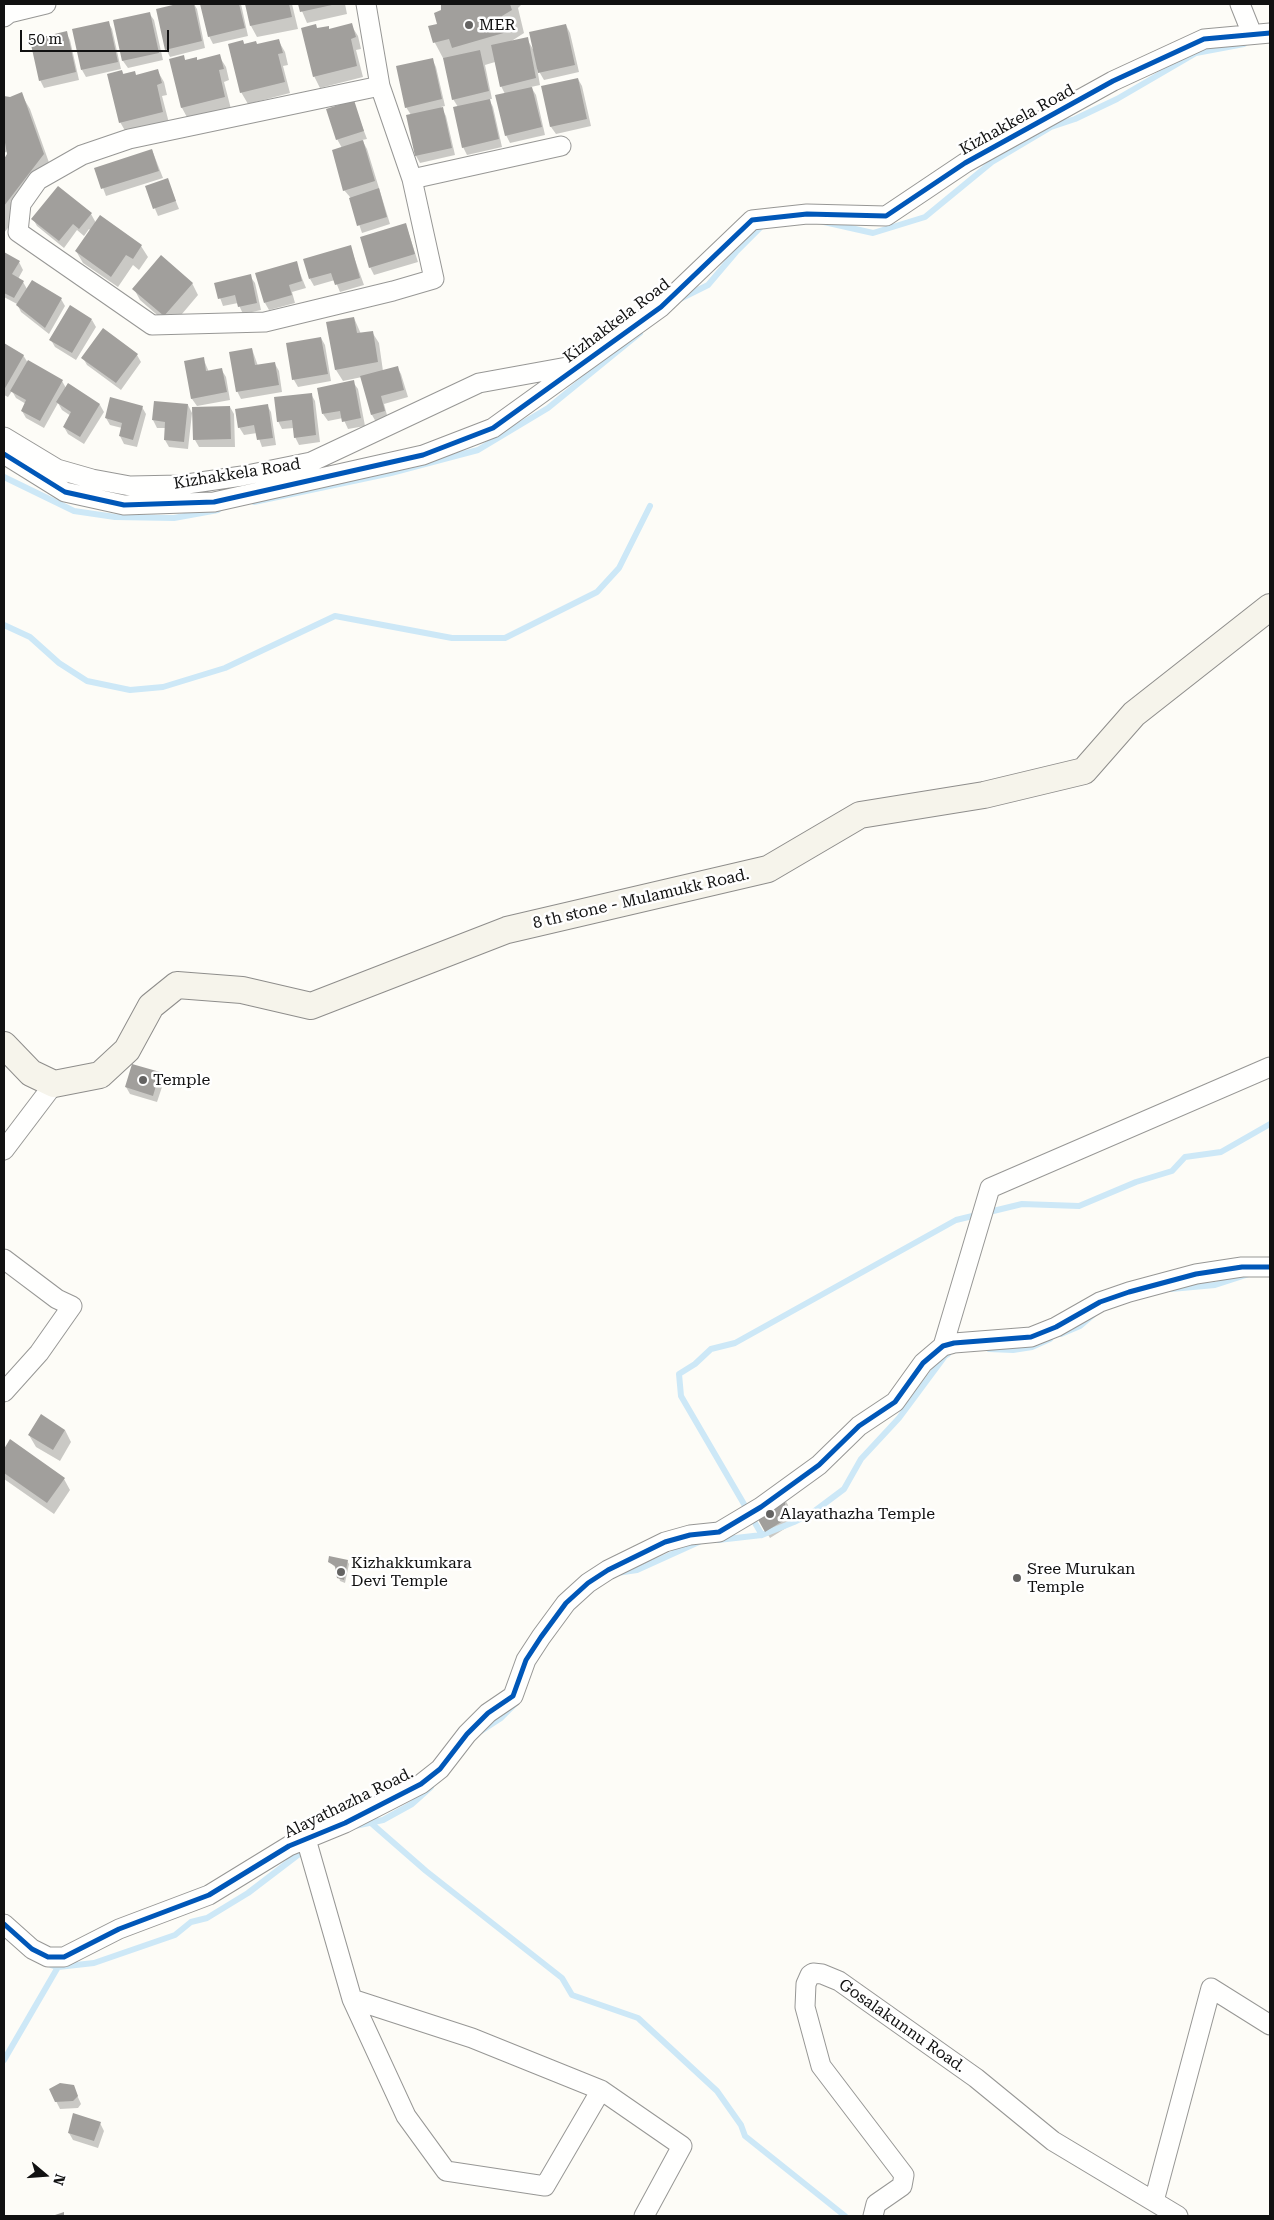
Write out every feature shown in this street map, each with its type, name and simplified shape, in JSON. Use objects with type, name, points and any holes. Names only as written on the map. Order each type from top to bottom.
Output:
[{"type":"main road","name":"8 th stone - Mulamukk Road.","points":[[54,1084],[100,1075],[127,1050],[151,1006],[177,985],[242,990],[311,1006],[507,930],[768,869],[860,815],[984,794],[1084,771],[1134,714],[1270,607]]},
{"type":"main road","points":[[4,1045],[31,1073],[54,1084]]},
{"type":"street","points":[[4,17],[9,13],[46,4]]},
{"type":"street","points":[[366,4],[380,86],[412,179],[434,279],[393,291],[265,322],[152,325],[18,232],[21,204],[38,180],[82,155],[129,139],[380,86]]},
{"type":"street","points":[[1240,4],[1261,34]]},
{"type":"street","name":"Kizhakkela Road","points":[[4,454],[65,492],[124,505],[214,502],[424,455],[493,428],[661,307],[752,220],[807,214],[886,216],[965,163],[1113,81],[1204,39],[1261,34]]},
{"type":"street","points":[[412,179],[560,146]]},
{"type":"street","name":"Kizhakkela Road","points":[[4,437],[58,469],[92,479],[130,486],[180,484],[242,476],[311,462],[479,383],[582,364]]},
{"type":"street","points":[[943,1346],[990,1188],[1270,1067]]},
{"type":"street","points":[[4,1150],[54,1084]]},
{"type":"street","points":[[4,1259],[51,1294],[72,1306],[39,1353],[4,1392]]},
{"type":"street","points":[[943,1346],[954,1343],[1031,1337],[1056,1327],[1100,1302],[1129,1292],[1196,1274],[1242,1267],[1270,1267]]},
{"type":"street","name":"Alayathazha Road.","points":[[4,1924],[32,1950],[48,1957],[64,1957],[119,1929],[209,1895],[289,1846],[345,1823],[421,1784],[440,1769],[467,1734],[488,1713],[513,1696],[526,1660],[540,1637],[566,1603],[588,1583],[608,1570],[666,1542],[690,1535],[719,1532],[750,1514],[819,1465],[859,1426],[895,1402],[923,1363],[943,1346]]},
{"type":"street","points":[[306,1839],[352,1999],[406,2116],[446,2171],[545,2186],[601,2090]]},
{"type":"street","name":"Gosalakunnu Road.","points":[[872,2216],[876,2204],[902,2186],[904,2175],[821,2066],[805,2007],[806,1984],[810,1975],[813,1974],[822,1974],[839,1981],[976,2078],[1053,2141],[1178,2216]]},
{"type":"street","points":[[1154,2201],[1211,1988],[1270,2025]]},
{"type":"street","points":[[352,1999],[472,2038],[601,2090],[682,2146],[644,2216]]},
{"type":"building","points":[[177,4],[194,4],[202,41],[165,50],[156,9]]},
{"type":"building","points":[[200,4],[239,4],[245,28],[208,37]]},
{"type":"building","points":[[245,4],[289,4],[292,17],[250,26]]},
{"type":"building","points":[[298,4],[332,4],[332,5],[300,12]]},
{"type":"building","name":"MER","points":[[441,4],[510,4],[512,10],[502,16],[507,32],[452,48],[449,39],[433,43],[428,26],[437,24],[434,13],[441,10]]},
{"type":"building","points":[[150,12],[159,53],[122,61],[113,20]]},
{"type":"building","points":[[109,21],[118,62],[81,70],[72,29]]},
{"type":"building","points":[[352,23],[356,37],[351,39],[357,66],[313,77],[301,28],[316,24],[317,28],[329,26],[329,29]]},
{"type":"building","points":[[566,24],[575,65],[538,73],[529,32]]},
{"type":"building","points":[[67,31],[76,72],[39,81],[30,40]]},
{"type":"building","points":[[528,37],[536,78],[500,87],[491,45]]},
{"type":"building","points":[[279,39],[283,53],[278,54],[285,82],[240,93],[228,44],[243,40],[244,44],[256,41],[257,44]]},
{"type":"building","points":[[480,50],[489,91],[452,100],[443,58]]},
{"type":"building","points":[[220,54],[224,69],[219,70],[225,97],[181,108],[169,59],[184,55],[185,60],[197,57],[197,60]]},
{"type":"building","points":[[433,58],[442,99],[405,108],[396,66]]},
{"type":"building","points":[[158,69],[162,83],[157,85],[163,112],[119,123],[107,74],[122,70],[123,74],[135,71],[136,75]]},
{"type":"building","points":[[578,78],[587,119],[550,127],[541,86]]},
{"type":"building","points":[[532,87],[542,127],[505,136],[495,95]]},
{"type":"building","points":[[22,92],[44,154],[4,206],[4,159],[7,154],[4,137],[4,96],[10,97]]},
{"type":"building","points":[[490,99],[499,139],[462,148],[453,107]]},
{"type":"building","points":[[354,100],[364,131],[336,140],[326,109]]},
{"type":"building","points":[[443,107],[452,148],[415,156],[406,115]]},
{"type":"building","points":[[363,140],[375,181],[343,191],[332,150]]},
{"type":"building","points":[[152,149],[159,171],[101,189],[94,168]]},
{"type":"building","points":[[168,178],[176,201],[153,209],[145,186]]},
{"type":"building","points":[[58,186],[92,213],[79,229],[73,224],[59,241],[31,219]]},
{"type":"building","points":[[379,188],[387,217],[357,226],[349,198]]},
{"type":"building","points":[[100,215],[142,245],[133,259],[126,255],[111,277],[75,251]]},
{"type":"building","points":[[406,223],[415,254],[369,268],[360,237]]},
{"type":"building","points":[[351,245],[360,278],[335,285],[331,273],[309,279],[303,259]]},
{"type":"building","points":[[4,252],[20,261],[12,274],[24,281],[14,298],[4,293]]},
{"type":"building","points":[[161,255],[193,283],[164,316],[132,289]]},
{"type":"building","points":[[297,261],[302,281],[289,285],[292,295],[264,303],[255,273]]},
{"type":"building","points":[[251,274],[257,303],[238,307],[235,295],[218,299],[214,283]]},
{"type":"building","points":[[32,280],[62,298],[45,328],[16,305]]},
{"type":"building","points":[[70,305],[92,319],[72,353],[49,340]]},
{"type":"building","points":[[354,317],[357,333],[373,331],[378,362],[335,370],[326,322]]},
{"type":"building","points":[[103,328],[138,354],[116,383],[81,358]]},
{"type":"building","points":[[321,337],[328,374],[292,380],[286,343]]},
{"type":"building","points":[[4,343],[24,355],[4,390]]},
{"type":"building","points":[[252,348],[255,365],[275,362],[279,385],[236,392],[229,352]]},
{"type":"building","points":[[204,357],[206,371],[222,368],[227,392],[191,399],[184,361]]},
{"type":"building","points":[[28,360],[63,380],[40,421],[21,411],[26,400],[10,391]]},
{"type":"building","points":[[398,366],[404,390],[381,396],[385,411],[371,415],[360,376]]},
{"type":"building","points":[[354,380],[361,418],[342,422],[340,411],[322,414],[317,388]]},
{"type":"building","points":[[68,383],[100,404],[80,437],[63,427],[71,412],[56,402]]},
{"type":"building","points":[[312,393],[316,435],[294,438],[292,420],[277,422],[274,397]]},
{"type":"building","points":[[110,397],[143,406],[133,440],[119,436],[122,423],[105,418]]},
{"type":"building","points":[[154,401],[188,404],[184,442],[164,440],[165,422],[152,420]]},
{"type":"building","points":[[268,404],[273,438],[257,440],[254,425],[238,428],[235,409]]},
{"type":"building","points":[[230,406],[231,439],[193,440],[192,407]]},
{"type":"building","name":"Temple","points":[[132,1064],[160,1072],[153,1096],[125,1087]]},
{"type":"building","points":[[41,1414],[65,1430],[53,1450],[28,1435]]},
{"type":"building","points":[[10,1439],[65,1478],[47,1503],[4,1473],[4,1449]]},
{"type":"building","name":"Alayathazha Temple","points":[[785,1496],[783,1521],[765,1532],[755,1514]]},
{"type":"building","name":"Kizhakkumkara Devi Temple","points":[[329,1556],[348,1560],[344,1580],[337,1578],[335,1566],[328,1562]]},
{"type":"building","points":[[60,2083],[74,2085],[78,2096],[73,2101],[55,2102],[49,2089]]},
{"type":"building","points":[[73,2113],[101,2122],[94,2141],[68,2133]]},
{"type":"building","points":[[64,2212],[64,2216],[52,2216]]},
{"type":"waterway","points":[[824,222],[873,233],[925,217],[992,162],[1051,127],[1075,119],[1117,99],[1196,53],[1244,44]]},
{"type":"waterway","points":[[680,299],[708,285],[736,252],[764,224]]},
{"type":"waterway","points":[[254,502],[391,473],[478,450],[548,408],[640,333]]},
{"type":"waterway","points":[[4,477],[74,511],[115,517],[174,518],[218,510]]},
{"type":"waterway","points":[[4,625],[30,637],[59,663],[87,681],[130,690],[163,687],[225,668],[335,616],[452,638],[505,638],[597,592],[619,568],[650,506]]},
{"type":"waterway","points":[[762,1535],[681,1396],[679,1374],[695,1364],[711,1349],[735,1343],[956,1220],[1022,1204],[1079,1206],[1136,1182],[1172,1171],[1185,1157],[1221,1152],[1270,1124]]},
{"type":"waterway","points":[[1171,1289],[1215,1285],[1249,1274]]},
{"type":"waterway","points":[[1061,1334],[1080,1326],[1093,1315]]},
{"type":"waterway","points":[[989,1349],[1013,1350],[1032,1347],[1050,1339]]},
{"type":"waterway","points":[[718,1540],[762,1535],[812,1513],[844,1489],[861,1459],[899,1418],[948,1354]]},
{"type":"waterway","points":[[617,1573],[637,1570],[701,1541]]},
{"type":"waterway","points":[[481,1731],[501,1718],[516,1703]]},
{"type":"waterway","points":[[355,1826],[383,1820],[412,1804],[431,1787]]},
{"type":"waterway","points":[[371,1823],[426,1871],[562,1978],[572,1995],[638,2018],[717,2091],[741,2125],[745,2136],[845,2216]]},
{"type":"waterway","points":[[51,1965],[58,1967],[94,1963],[175,1935],[191,1922],[207,1918],[248,1893],[307,1848]]},
{"type":"waterway","points":[[4,2060],[58,1967]]},
{"type":"cycle path","points":[[4,454],[65,492],[124,505],[214,502],[423,455],[493,428],[661,307],[752,220],[807,214],[886,216],[965,163],[1113,81],[1204,39],[1270,33]]},
{"type":"cycle path","points":[[4,1924],[32,1949],[48,1957],[64,1957],[119,1929],[209,1895],[289,1846],[345,1823],[421,1784],[440,1769],[467,1734],[488,1713],[513,1696],[526,1660],[541,1637],[566,1603],[588,1583],[608,1570],[665,1542],[690,1535],[719,1532],[761,1507],[819,1465],[859,1426],[895,1402],[923,1363],[943,1346],[954,1343],[1031,1337],[1056,1327],[1100,1302],[1129,1292],[1196,1274],[1242,1267],[1270,1267]]},
{"type":"place","name":"MER","points":[[469,25]]},
{"type":"place","name":"Temple","points":[[143,1080]]},
{"type":"place","name":"Alayathazha Temple","points":[[770,1514]]},
{"type":"place","name":"Kizhakkumkara Devi Temple","points":[[341,1572]]},
{"type":"place","name":"Sree Murukan Temple","points":[[1017,1578]]}]
